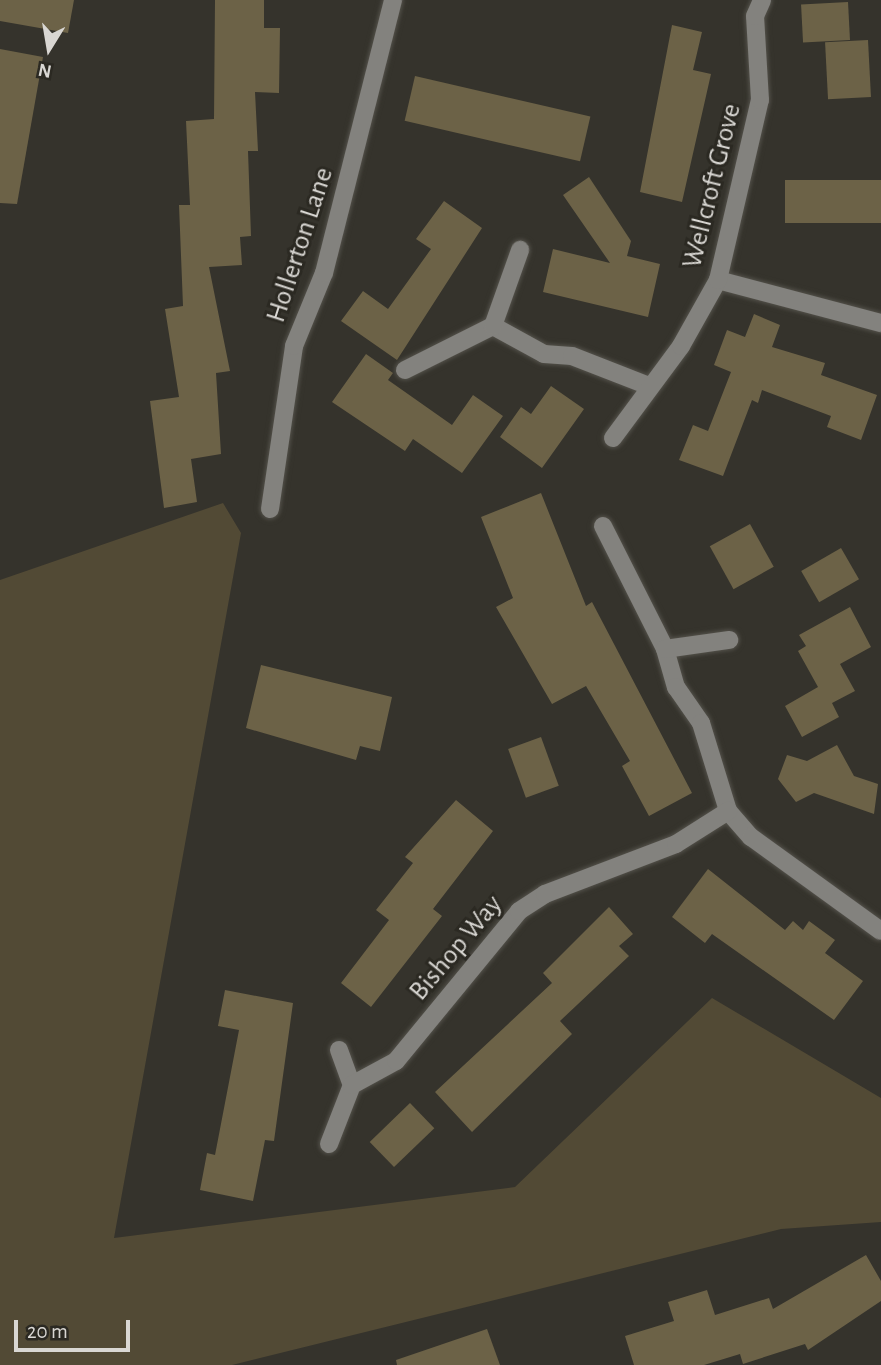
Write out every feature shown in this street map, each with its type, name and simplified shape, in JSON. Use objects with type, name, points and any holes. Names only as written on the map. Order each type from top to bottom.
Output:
[{"type":"street","name":"Hollerton Lane","points":[[270,509],[294,346],[324,273],[393,0]]},
{"type":"street","name":"Wellcroft Grove","points":[[612,438],[681,346],[718,280],[760,100],[755,16],[762,0]]},
{"type":"street","points":[[405,370],[493,326],[520,250]]},
{"type":"street","points":[[718,280],[881,323]]},
{"type":"street","points":[[493,326],[544,354],[572,356],[649,386]]},
{"type":"street","points":[[603,526],[633,595],[665,649],[676,687],[701,723],[728,811],[751,837],[881,931]]},
{"type":"street","points":[[665,649],[729,640]]},
{"type":"street","name":"Bishop Way","points":[[352,1085],[396,1061],[519,911],[545,894],[676,844],[728,811]]},
{"type":"street","points":[[329,1144],[352,1085],[340,1050]]},
{"type":"shaded area","points":[[223,503],[241,533],[114,1238],[515,1187],[712,998],[881,1098],[881,1222],[781,1229],[232,1365],[0,1365],[0,580]]},
{"type":"building","points":[[0,0],[74,0],[68,33],[0,21]]},
{"type":"building","points":[[215,0],[264,0],[264,28],[280,28],[279,93],[255,92],[258,151],[248,151],[251,236],[240,237],[242,265],[209,267],[230,371],[216,373],[221,454],[191,459],[197,502],[164,508],[150,401],[179,397],[165,309],[183,306],[179,205],[190,205],[186,121],[214,119]]},
{"type":"building","points":[[848,2],[850,40],[803,42],[801,4]]},
{"type":"building","points":[[672,25],[702,32],[693,70],[711,74],[682,202],[640,192]]},
{"type":"building","points":[[868,40],[871,97],[828,99],[825,42]]},
{"type":"building","points":[[0,49],[43,57],[17,204],[0,203]]},
{"type":"building","points":[[415,76],[590,116],[580,161],[405,121]]},
{"type":"building","points":[[589,177],[631,241],[627,256],[660,264],[648,317],[543,292],[553,249],[610,263],[563,195]]},
{"type":"building","points":[[785,180],[881,180],[881,223],[785,223]]},
{"type":"building","points":[[444,201],[482,228],[397,360],[341,321],[363,291],[388,309],[431,249],[416,239]]},
{"type":"building","points":[[754,314],[780,325],[772,347],[825,363],[821,375],[877,395],[861,440],[827,427],[831,416],[762,390],[758,403],[752,400],[723,476],[679,460],[693,425],[708,431],[731,372],[714,365],[727,330],[745,337]]},
{"type":"building","points":[[366,354],[393,373],[388,380],[452,425],[473,395],[503,416],[462,473],[413,439],[405,451],[332,402]]},
{"type":"building","points":[[551,386],[584,409],[542,468],[500,437],[521,407],[531,414]]},
{"type":"building","points":[[541,493],[586,606],[592,602],[692,793],[649,816],[622,766],[630,761],[586,686],[552,704],[496,607],[513,598],[481,517]]},
{"type":"building","points":[[750,524],[774,567],[734,589],[710,546]]},
{"type":"building","points":[[841,548],[859,579],[819,602],[801,571]]},
{"type":"building","points":[[850,607],[871,647],[840,664],[855,691],[832,703],[839,717],[802,737],[785,706],[818,687],[798,651],[806,646],[799,635]]},
{"type":"building","points":[[261,665],[392,697],[380,751],[360,746],[356,760],[246,728]]},
{"type":"building","points":[[541,737],[559,786],[526,798],[508,749]]},
{"type":"building","points":[[837,745],[854,776],[878,784],[874,814],[814,793],[796,802],[778,779],[787,755],[807,761]]},
{"type":"building","points":[[456,800],[493,831],[433,909],[442,916],[371,1007],[341,983],[389,920],[376,910],[413,863],[405,857]]},
{"type":"building","points":[[708,869],[785,930],[793,921],[803,930],[809,921],[835,940],[825,953],[863,981],[834,1020],[712,934],[705,943],[672,917]]},
{"type":"building","points":[[609,907],[633,934],[619,946],[629,956],[560,1021],[572,1034],[472,1132],[435,1092],[552,983],[543,973]]},
{"type":"building","points":[[225,990],[293,1003],[274,1141],[265,1140],[253,1201],[200,1190],[207,1153],[215,1155],[239,1030],[218,1026]]},
{"type":"building","points":[[410,1103],[434,1128],[394,1167],[370,1142]]},
{"type":"building","points":[[866,1255],[881,1281],[881,1301],[808,1350],[805,1344],[743,1364],[740,1354],[704,1365],[634,1365],[625,1336],[674,1321],[668,1302],[707,1290],[715,1315],[769,1298],[773,1309]]},
{"type":"building","points":[[487,1329],[500,1365],[397,1365],[396,1360]]}]
